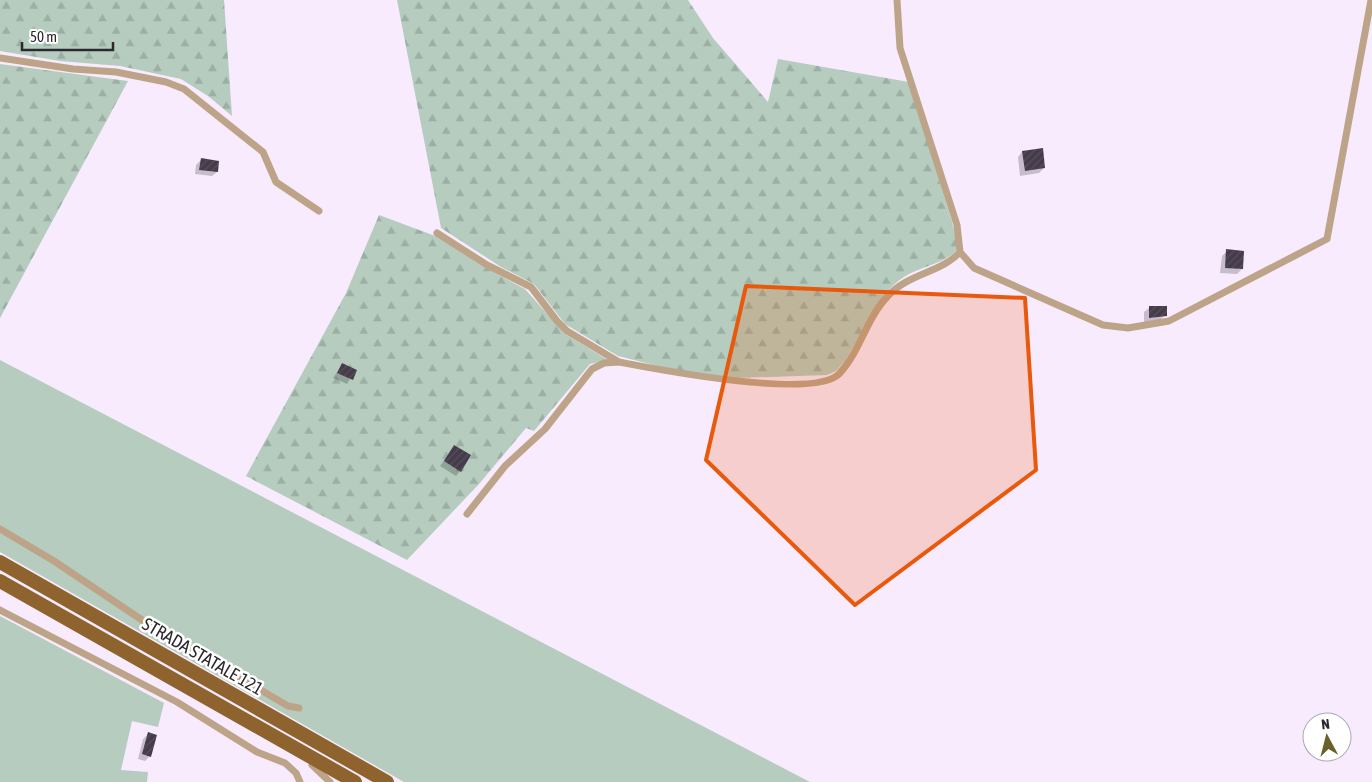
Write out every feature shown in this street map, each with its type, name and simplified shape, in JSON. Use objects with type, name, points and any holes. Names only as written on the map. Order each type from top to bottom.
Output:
[{"type":"main road","name":"STRADA STATALE 121","points":[[0,562],[388,782]]},
{"type":"main road","name":"STRADA STATALE 121","points":[[0,581],[355,782]]},
{"type":"lane","points":[[897,0],[900,48],[957,225],[960,252],[974,268],[1103,326],[1128,328],[1169,321],[1327,240],[1370,0]]},
{"type":"lane","points":[[0,58],[73,69],[116,72],[166,82],[184,89],[263,152],[276,182],[319,211]]},
{"type":"lane","points":[[437,233],[487,265],[531,287],[556,321],[567,331],[619,362]]},
{"type":"lane","points":[[467,514],[505,466],[545,429],[592,369],[604,363],[619,362],[724,380],[778,384],[819,381],[838,375],[854,354],[886,297],[917,275],[952,261],[960,252]]},
{"type":"lane","points":[[0,529],[54,560],[145,622],[288,706],[299,708]]},
{"type":"lane","points":[[0,610],[177,702],[257,752],[285,763],[296,773],[300,782]]},
{"type":"lane","points":[[174,679],[206,704],[316,768],[330,782]]},
{"type":"highlighted area","points":[[746,286],[1025,298],[1036,470],[855,605],[706,460]]},
{"type":"green space","points":[[0,0],[224,0],[232,116],[208,96],[181,79],[120,66],[60,61],[0,51]]},
{"type":"green space","points":[[397,0],[688,0],[713,38],[768,102],[778,59],[909,82],[952,222],[957,242],[956,251],[944,259],[910,273],[894,285],[877,305],[844,362],[836,371],[827,375],[736,378],[678,371],[618,356],[565,324],[534,284],[501,267],[441,228]]},
{"type":"green space","points":[[0,64],[128,81],[0,318]]},
{"type":"green space","points":[[379,215],[438,237],[482,266],[525,289],[565,334],[608,360],[590,364],[534,431],[526,428],[479,484],[407,560],[246,476],[346,293]]},
{"type":"green space","points":[[0,360],[810,782],[404,782],[0,552]]},
{"type":"green space","points":[[0,616],[164,703],[158,727],[132,721],[121,770],[148,772],[147,782],[0,782]]},
{"type":"building","points":[[1043,148],[1045,168],[1025,171],[1022,151]]},
{"type":"building","points":[[201,158],[219,161],[218,172],[199,170]]},
{"type":"building","points":[[1226,249],[1244,251],[1243,269],[1225,268]]},
{"type":"building","points":[[1149,306],[1167,306],[1167,316],[1149,318]]},
{"type":"building","points":[[342,363],[357,370],[353,380],[337,373]]},
{"type":"building","points":[[454,445],[471,455],[461,472],[444,461]]},
{"type":"building","points":[[148,732],[157,735],[151,757],[142,754]]}]
